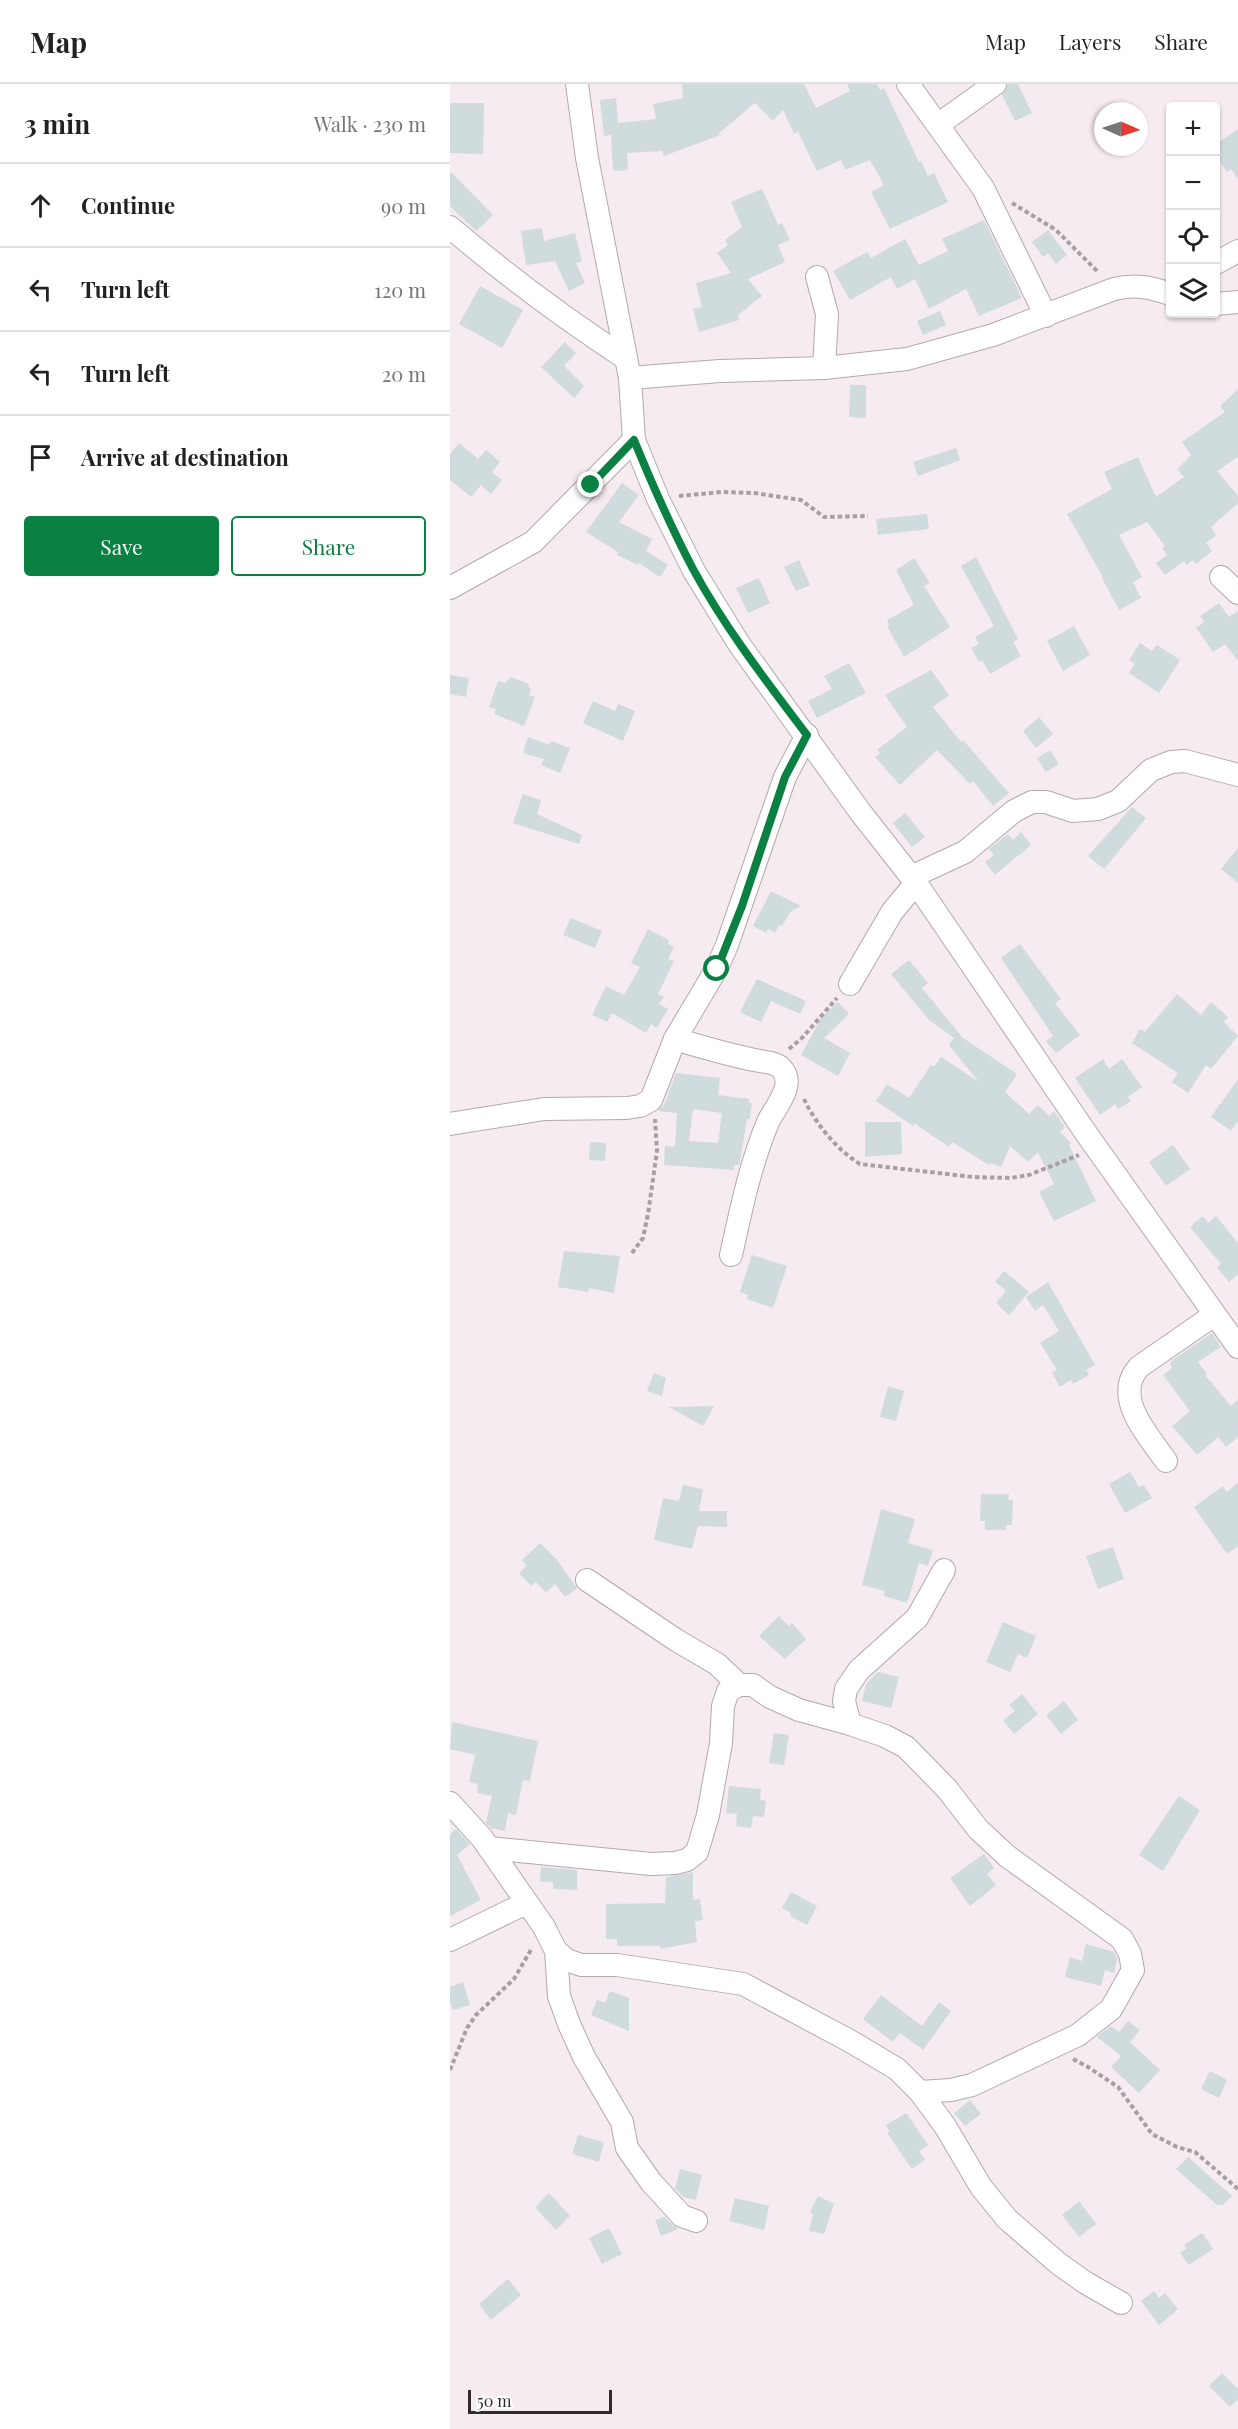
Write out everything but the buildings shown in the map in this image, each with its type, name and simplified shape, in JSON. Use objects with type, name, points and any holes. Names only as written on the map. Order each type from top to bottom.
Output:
[{"type":"street","points":[[577,84],[587,158],[628,368],[634,440],[658,499],[694,571],[739,644],[807,735],[861,813],[914,880],[1096,1148],[1214,1316],[1235,1337]]},
{"type":"street","points":[[908,84],[983,188],[1046,316]]},
{"type":"street","points":[[939,124],[995,84]]},
{"type":"street","points":[[450,227],[493,265],[628,368],[720,371],[824,368],[907,359],[993,335],[1114,289],[1132,285],[1146,286],[1166,293]]},
{"type":"street","points":[[1220,260],[1238,251]]},
{"type":"street","points":[[817,277],[827,314],[824,368]]},
{"type":"street","points":[[1146,286],[1166,280]]},
{"type":"street","points":[[1220,304],[1238,302]]},
{"type":"street","points":[[450,588],[533,542],[634,440]]},
{"type":"street","points":[[1221,577],[1238,593]]},
{"type":"street","points":[[450,1124],[544,1110],[627,1108],[640,1106],[651,1100],[675,1039],[717,969],[742,906],[785,777],[807,735]]},
{"type":"street","points":[[850,984],[892,912],[914,880],[965,852],[1014,811],[1032,802],[1046,802],[1072,811],[1098,809],[1118,801],[1151,770],[1171,762],[1185,761],[1238,775]]},
{"type":"street","points":[[675,1039],[778,1069],[786,1089],[770,1119],[747,1185],[731,1255]]},
{"type":"street","points":[[1166,1461],[1136,1417],[1128,1390],[1132,1374],[1138,1366],[1214,1316]]},
{"type":"street","points":[[850,1724],[844,1701],[846,1689],[859,1670],[917,1618],[944,1570]]},
{"type":"street","points":[[587,1580],[676,1640],[717,1664],[739,1685]]},
{"type":"street","points":[[489,1848],[651,1864],[687,1860],[697,1852],[703,1837],[721,1743],[723,1706],[728,1690],[739,1685],[753,1685],[770,1697],[799,1710],[850,1724],[906,1747],[946,1789],[978,1829],[1007,1857],[1122,1939],[1130,1954],[1133,1970],[1111,2009],[1078,2035],[972,2085],[951,2090],[921,2092]]},
{"type":"street","points":[[455,1816],[489,1848],[544,1927],[556,1951],[559,1996],[569,2025],[584,2057],[622,2122],[627,2148],[646,2175],[682,2216],[696,2221]]},
{"type":"street","points":[[450,1940],[526,1903]]},
{"type":"street","points":[[556,1951],[567,1960],[581,1965],[617,1965],[742,1984],[897,2068],[921,2092],[945,2126],[981,2187],[1007,2219],[1059,2264],[1121,2303]]},
{"type":"path","points":[[983,188],[1027,211],[1056,230],[1114,289]]},
{"type":"path","points":[[658,499],[722,492],[754,493],[801,500],[824,517],[868,516]]},
{"type":"path","points":[[850,984],[823,1012],[778,1069],[797,1084],[808,1108],[846,1155],[860,1164],[973,1177],[1010,1178],[1029,1175],[1096,1148]]},
{"type":"path","points":[[632,1253],[643,1238],[657,1151],[656,1125],[651,1100]]},
{"type":"path","points":[[450,2070],[467,2028],[476,2015],[514,1979],[544,1927]]},
{"type":"path","points":[[1053,2048],[1118,2086],[1152,2134],[1178,2147],[1195,2152],[1238,2189]]},
{"type":"route","points":[[591,485],[634,440],[658,499],[694,571],[739,644],[807,735],[785,777],[742,906],[717,969]]}]
